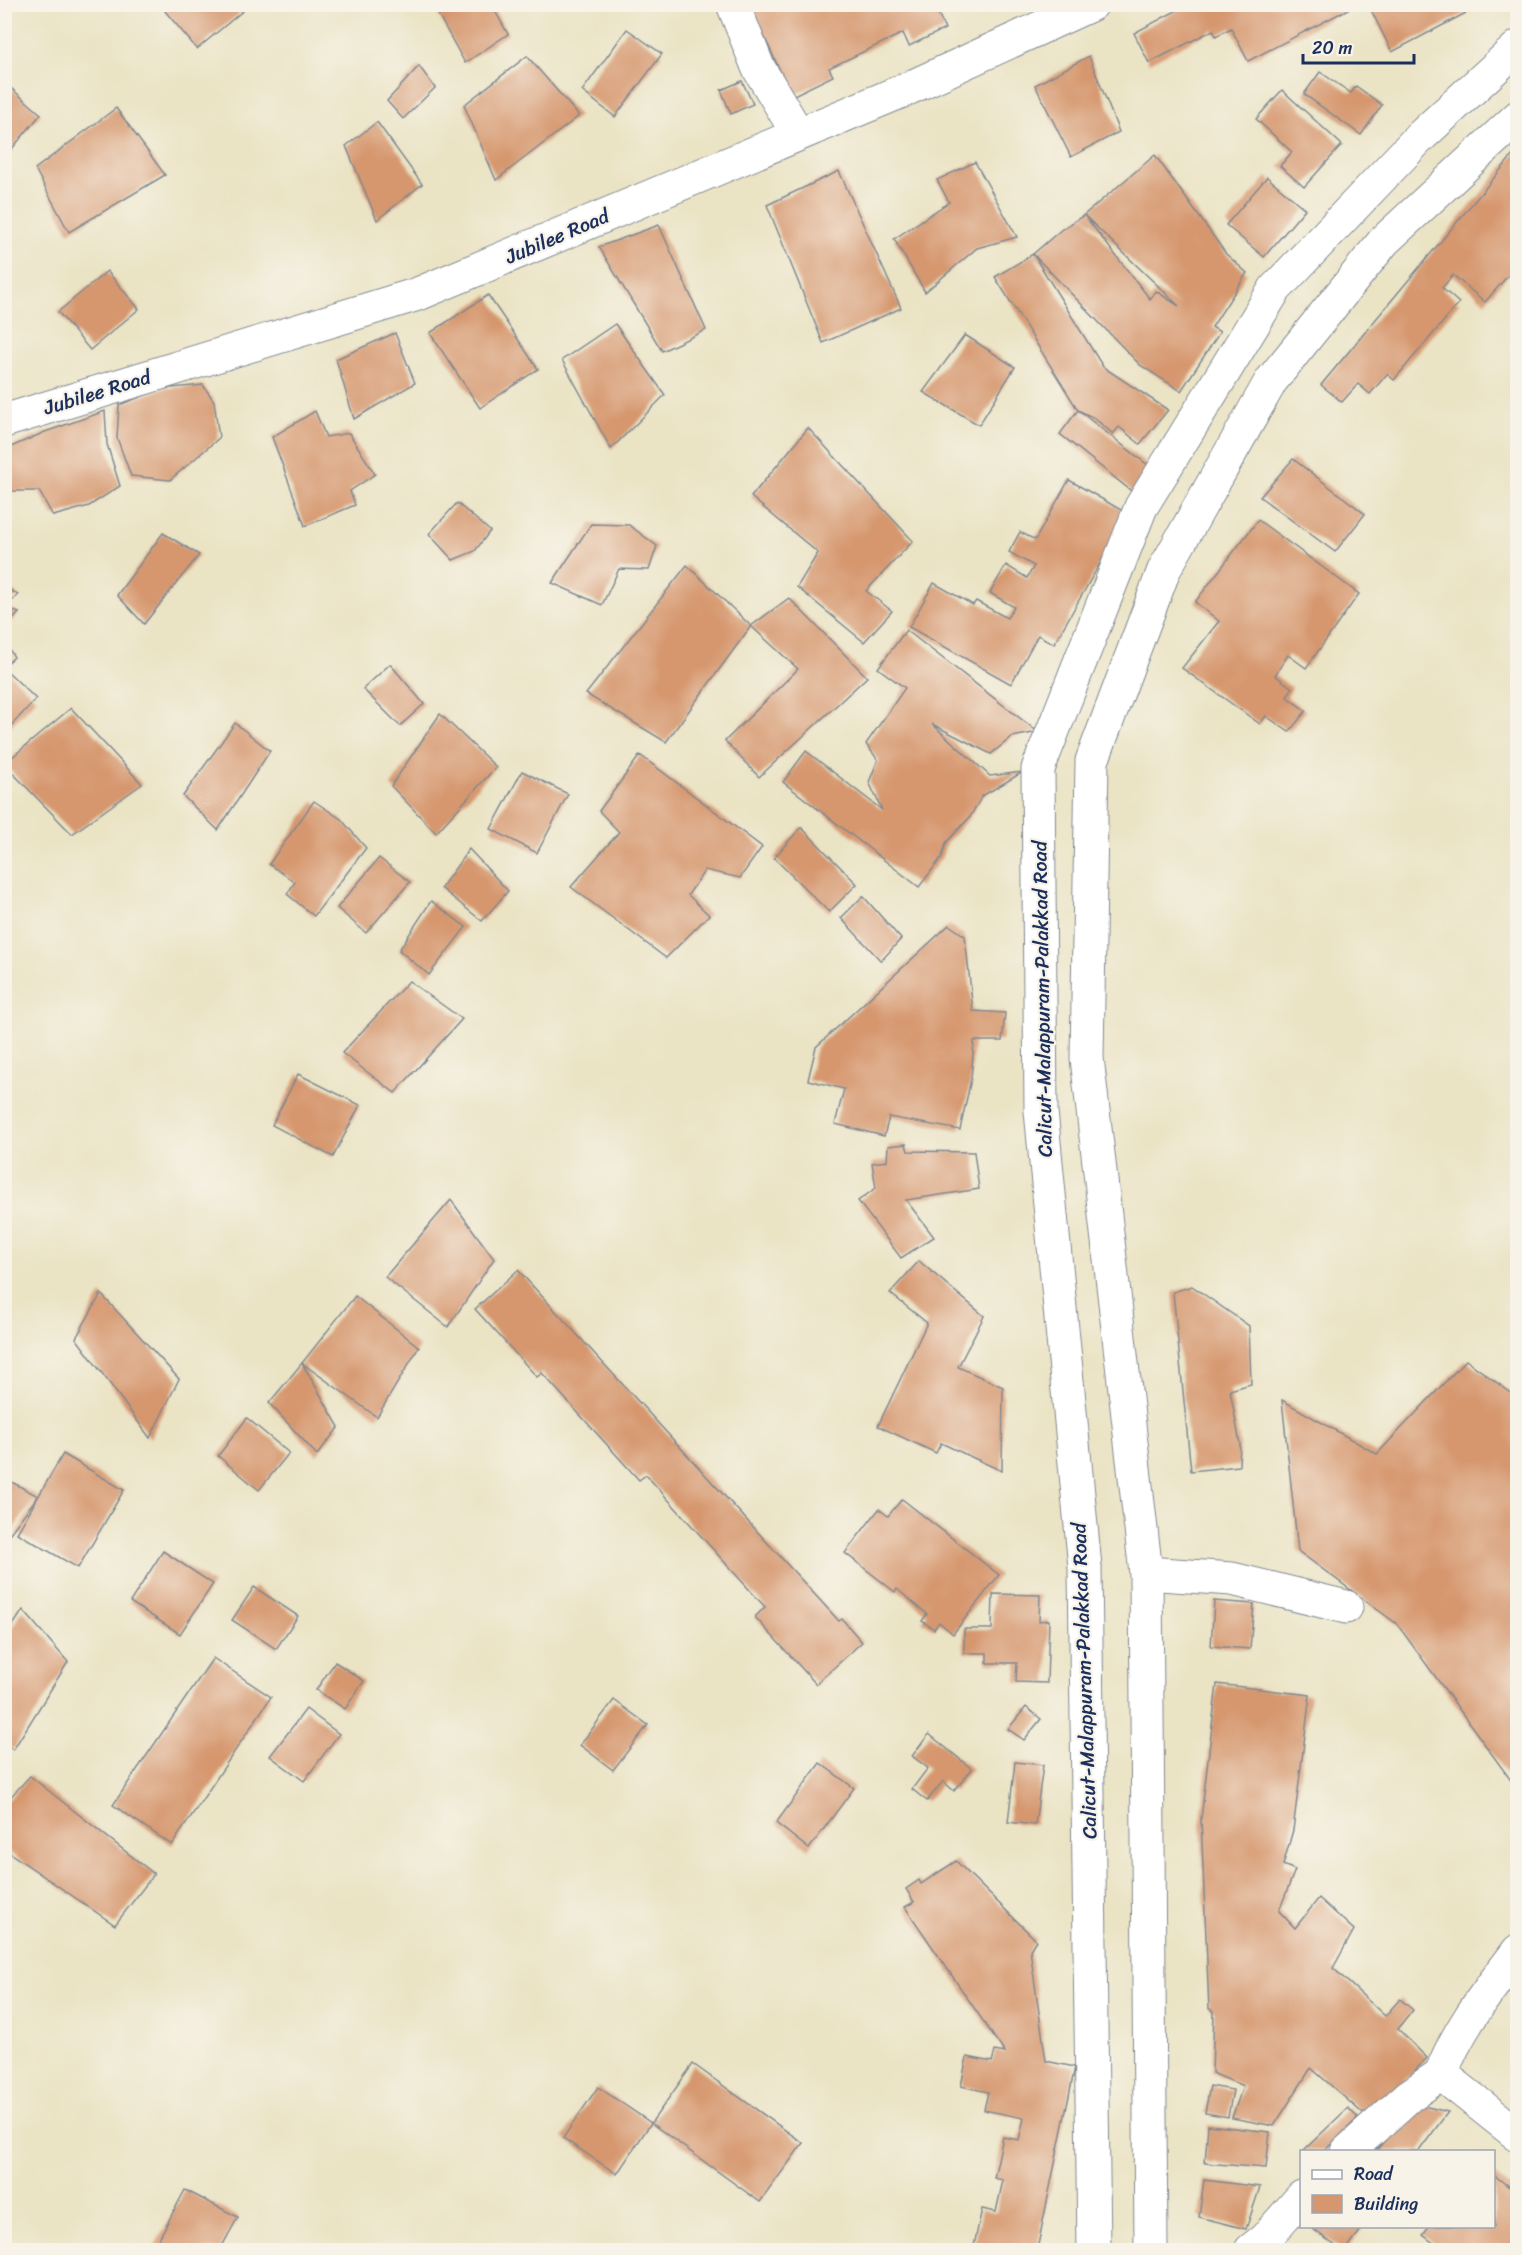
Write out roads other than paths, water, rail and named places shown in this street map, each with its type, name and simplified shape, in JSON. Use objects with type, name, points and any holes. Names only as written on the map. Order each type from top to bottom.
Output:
[{"type":"main road","points":[[733,4],[758,67],[798,134]]},
{"type":"main road","name":"Jubilee Road","points":[[4,421],[418,294],[907,88],[1092,4]]},
{"type":"main road","name":"Calicut-Malappuram-Palakkad Road","points":[[1095,2250],[1085,1567],[1041,1111],[1038,769],[1141,507],[1275,289],[1419,138],[1518,47]]},
{"type":"main road","points":[[1151,2250],[1146,1573],[1087,1058],[1092,761],[1164,570],[1271,381],[1384,241],[1518,117]]},
{"type":"main road","points":[[1146,1573],[1232,1579],[1346,1607]]},
{"type":"main road","points":[[1348,2150],[1409,2096],[1441,2074],[1450,2050],[1468,2019],[1518,1951]]},
{"type":"main road","points":[[1441,2074],[1518,2135]]},
{"type":"main road","points":[[1251,2250],[1265,2239],[1300,2199]]}]
